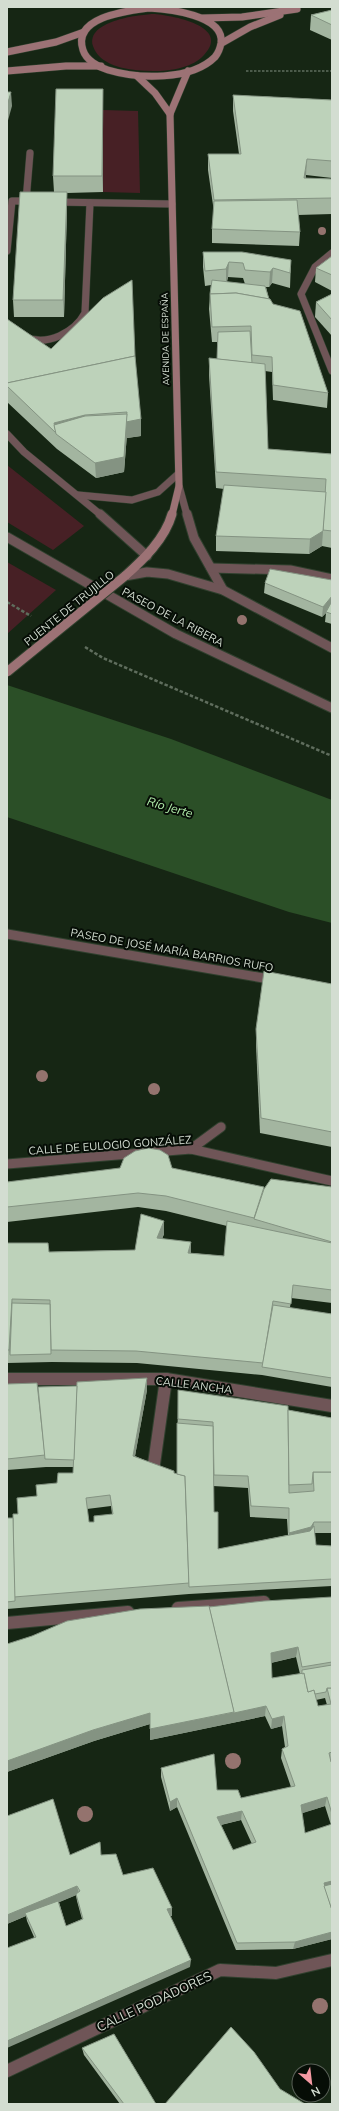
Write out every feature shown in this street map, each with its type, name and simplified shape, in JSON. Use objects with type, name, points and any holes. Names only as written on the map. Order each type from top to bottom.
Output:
[{"type":"main road","points":[[131,8],[187,10],[203,18],[220,34],[222,43],[219,52],[211,60],[188,71],[161,76],[137,76],[117,72],[101,66],[84,54],[80,43],[84,32],[93,22],[131,8]]},
{"type":"main road","points":[[203,18],[242,17],[300,8]]},
{"type":"main road","points":[[222,43],[250,27],[300,8]]},
{"type":"main road","points":[[7,52],[56,42],[84,32]]},
{"type":"main road","points":[[7,72],[66,66],[101,66]]},
{"type":"main road","name":"AVENIDA DE ESPAÑA","points":[[147,556],[170,521],[179,486],[170,114],[188,71]]},
{"type":"main road","points":[[137,76],[155,93],[170,114]]},
{"type":"main road","name":"PUENTE DE TRUJILLO","points":[[7,672],[125,576],[147,556]]},
{"type":"street","points":[[26,201],[30,153]]},
{"type":"street","points":[[7,251],[12,201],[172,204]]},
{"type":"street","points":[[7,324],[26,338],[46,340],[70,332],[81,323],[85,313],[90,203]]},
{"type":"street","points":[[332,253],[315,267],[301,294],[332,371]]},
{"type":"street","points":[[7,434],[24,452],[78,495],[147,556]]},
{"type":"street","points":[[78,495],[132,500],[158,492],[178,474]]},
{"type":"street","points":[[179,486],[194,538],[223,590]]},
{"type":"street","name":"PASEO DE LA RIBERA","points":[[7,537],[176,634],[332,708]]},
{"type":"street","points":[[211,568],[290,570],[332,579]]},
{"type":"street","points":[[125,576],[147,572],[168,574],[223,590],[332,648]]},
{"type":"street","name":"PASEO DE JOSÉ MARÍA BARRIOS RUFO","points":[[7,934],[286,982]]},
{"type":"street","points":[[191,1149],[221,1127]]},
{"type":"street","name":"CALLE DE EULOGIO GONZÁLEZ","points":[[7,1164],[191,1149],[332,1181]]},
{"type":"street","name":"CALLE ANCHA","points":[[7,1379],[166,1380],[332,1406]]},
{"type":"street","points":[[154,1464],[166,1380]]},
{"type":"street","points":[[162,1609],[232,1603],[278,1602]]},
{"type":"street","points":[[7,1623],[139,1611]]},
{"type":"street","name":"CALLE PODADORES","points":[[7,2070],[220,1970],[276,1973],[332,1960]]},
{"type":"path","points":[[246,71],[332,71]]},
{"type":"path","points":[[7,602],[35,618]]},
{"type":"path","points":[[83,646],[104,658],[332,756]]},
{"type":"shaded area","points":[[153,14],[172,17],[196,24],[205,30],[210,36],[211,45],[204,55],[197,61],[187,66],[177,69],[154,71],[132,70],[114,65],[105,61],[95,51],[93,46],[93,37],[97,31],[105,25],[125,18]]},
{"type":"shaded area","points":[[103,110],[138,111],[140,193],[103,192]]},
{"type":"shaded area","points":[[7,465],[84,526],[53,550],[7,522]]},
{"type":"shaded area","points":[[7,562],[56,590],[7,634]]},
{"type":"water","name":"Río Jerte","points":[[7,685],[171,739],[332,800],[332,923],[289,912],[7,817]]},
{"type":"building","points":[[332,10],[332,25],[311,15]]},
{"type":"building","points":[[56,89],[103,89],[102,176],[53,176]]},
{"type":"building","points":[[7,92],[11,92],[7,106]]},
{"type":"building","points":[[233,95],[332,100],[332,161],[307,159],[304,178],[332,179],[332,198],[214,200],[208,154],[241,154]]},
{"type":"building","points":[[20,192],[67,192],[63,300],[13,300]]},
{"type":"building","points":[[297,200],[300,232],[212,229],[214,201]]},
{"type":"building","points":[[203,252],[242,252],[291,260],[290,273],[273,268],[270,272],[245,270],[243,263],[229,262],[226,269],[205,271]]},
{"type":"building","points":[[332,256],[332,275],[316,268]]},
{"type":"building","points":[[132,280],[135,356],[7,383],[7,319],[51,349],[103,298]]},
{"type":"building","points":[[212,280],[265,286],[269,299],[236,293],[210,294]]},
{"type":"building","points":[[236,293],[270,299],[273,304],[300,311],[328,393],[273,385],[272,357],[252,355],[251,326],[212,327],[210,294]]},
{"type":"building","points":[[332,294],[332,320],[316,302]]},
{"type":"building","points":[[250,331],[252,363],[217,359],[218,332]]},
{"type":"building","points":[[135,356],[141,419],[126,422],[127,412],[85,415],[54,423],[56,433],[7,386],[7,383]]},
{"type":"building","points":[[209,358],[265,364],[268,449],[332,454],[332,531],[323,530],[326,479],[216,472]]},
{"type":"building","points":[[127,414],[124,457],[95,463],[56,434],[54,425],[85,416]]},
{"type":"building","points":[[224,485],[326,492],[323,531],[310,539],[216,536]]},
{"type":"building","points":[[270,569],[332,580],[332,596],[323,607],[265,583]]},
{"type":"building","points":[[332,601],[332,614],[326,612]]},
{"type":"building","points":[[264,971],[332,984],[332,1132],[261,1118],[256,1029]]},
{"type":"building","points":[[148,1148],[160,1150],[168,1155],[172,1168],[264,1187],[254,1218],[166,1196],[138,1193],[7,1207],[7,1182],[120,1168],[124,1158],[135,1151]]},
{"type":"building","points":[[271,1179],[332,1187],[332,1242],[254,1219],[264,1189]]},
{"type":"building","points":[[141,1214],[164,1221],[157,1238],[191,1242],[188,1253],[224,1256],[227,1221],[332,1243],[332,1290],[293,1285],[291,1304],[273,1301],[263,1363],[136,1351],[51,1350],[50,1300],[12,1299],[9,1350],[7,1350],[7,1243],[48,1243],[49,1252],[135,1250]]},
{"type":"building","points":[[12,1303],[50,1304],[51,1354],[10,1355]]},
{"type":"building","points":[[273,1305],[332,1314],[332,1378],[262,1367]]},
{"type":"building","points":[[147,1378],[133,1456],[185,1476],[189,1583],[14,1597],[13,1514],[18,1514],[17,1498],[37,1496],[36,1485],[57,1483],[58,1473],[73,1473],[77,1382]],"holes":[[[110,1495],[113,1514],[94,1516],[94,1522],[89,1522],[86,1498]]]},
{"type":"building","points":[[37,1383],[45,1455],[7,1459],[7,1384]]},
{"type":"building","points":[[77,1386],[74,1460],[45,1459],[38,1387]]},
{"type":"building","points":[[178,1390],[288,1406],[289,1493],[314,1491],[313,1472],[332,1472],[332,1522],[314,1522],[311,1527],[289,1533],[289,1508],[251,1506],[248,1476],[214,1475],[213,1422],[178,1419]]},
{"type":"building","points":[[288,1410],[332,1418],[332,1472],[313,1472],[312,1484],[289,1485]]},
{"type":"building","points":[[177,1423],[213,1426],[214,1512],[218,1512],[218,1549],[310,1531],[314,1526],[316,1545],[332,1546],[332,1579],[189,1587],[185,1476],[177,1474]]},
{"type":"building","points":[[7,1518],[13,1518],[15,1601],[7,1602]]},
{"type":"building","points":[[332,1597],[332,1662],[302,1667],[298,1647],[271,1653],[272,1678],[304,1673],[308,1692],[314,1690],[318,1706],[331,1704],[327,1688],[332,1688],[332,1752],[329,1753],[332,1762],[332,1814],[327,1797],[301,1805],[305,1833],[332,1824],[332,1881],[324,1883],[332,1910],[332,1932],[295,1942],[237,1943],[177,1798],[170,1802],[161,1768],[214,1754],[217,1790],[238,1790],[241,1798],[295,1786],[282,1749],[288,1746],[284,1716],[272,1719],[266,1706],[234,1713],[209,1607],[264,1601]],"holes":[[[242,1811],[256,1842],[233,1850],[217,1817]]]},
{"type":"building","points":[[209,1606],[234,1712],[150,1729],[150,1713],[93,1730],[7,1761],[7,1644],[32,1636],[67,1621],[140,1609]]},
{"type":"building","points":[[332,1665],[332,1688],[327,1688],[326,1692],[315,1694],[314,1690],[308,1692],[302,1670]]},
{"type":"building","points":[[53,1799],[70,1855],[100,1842],[101,1855],[116,1854],[123,1875],[153,1868],[172,1908],[167,1909],[191,1960],[7,2041],[7,1948],[36,1937],[25,1913],[58,1901],[66,1926],[83,1919],[76,1894],[80,1891],[77,1886],[7,1915],[7,1816]]},
{"type":"building","points":[[332,1884],[332,1910],[324,1886]]},
{"type":"building","points":[[231,2027],[254,2052],[280,2089],[291,2096],[291,2103],[305,2104],[165,2104]]},
{"type":"building","points":[[114,2034],[156,2104],[124,2104],[82,2048]]}]
